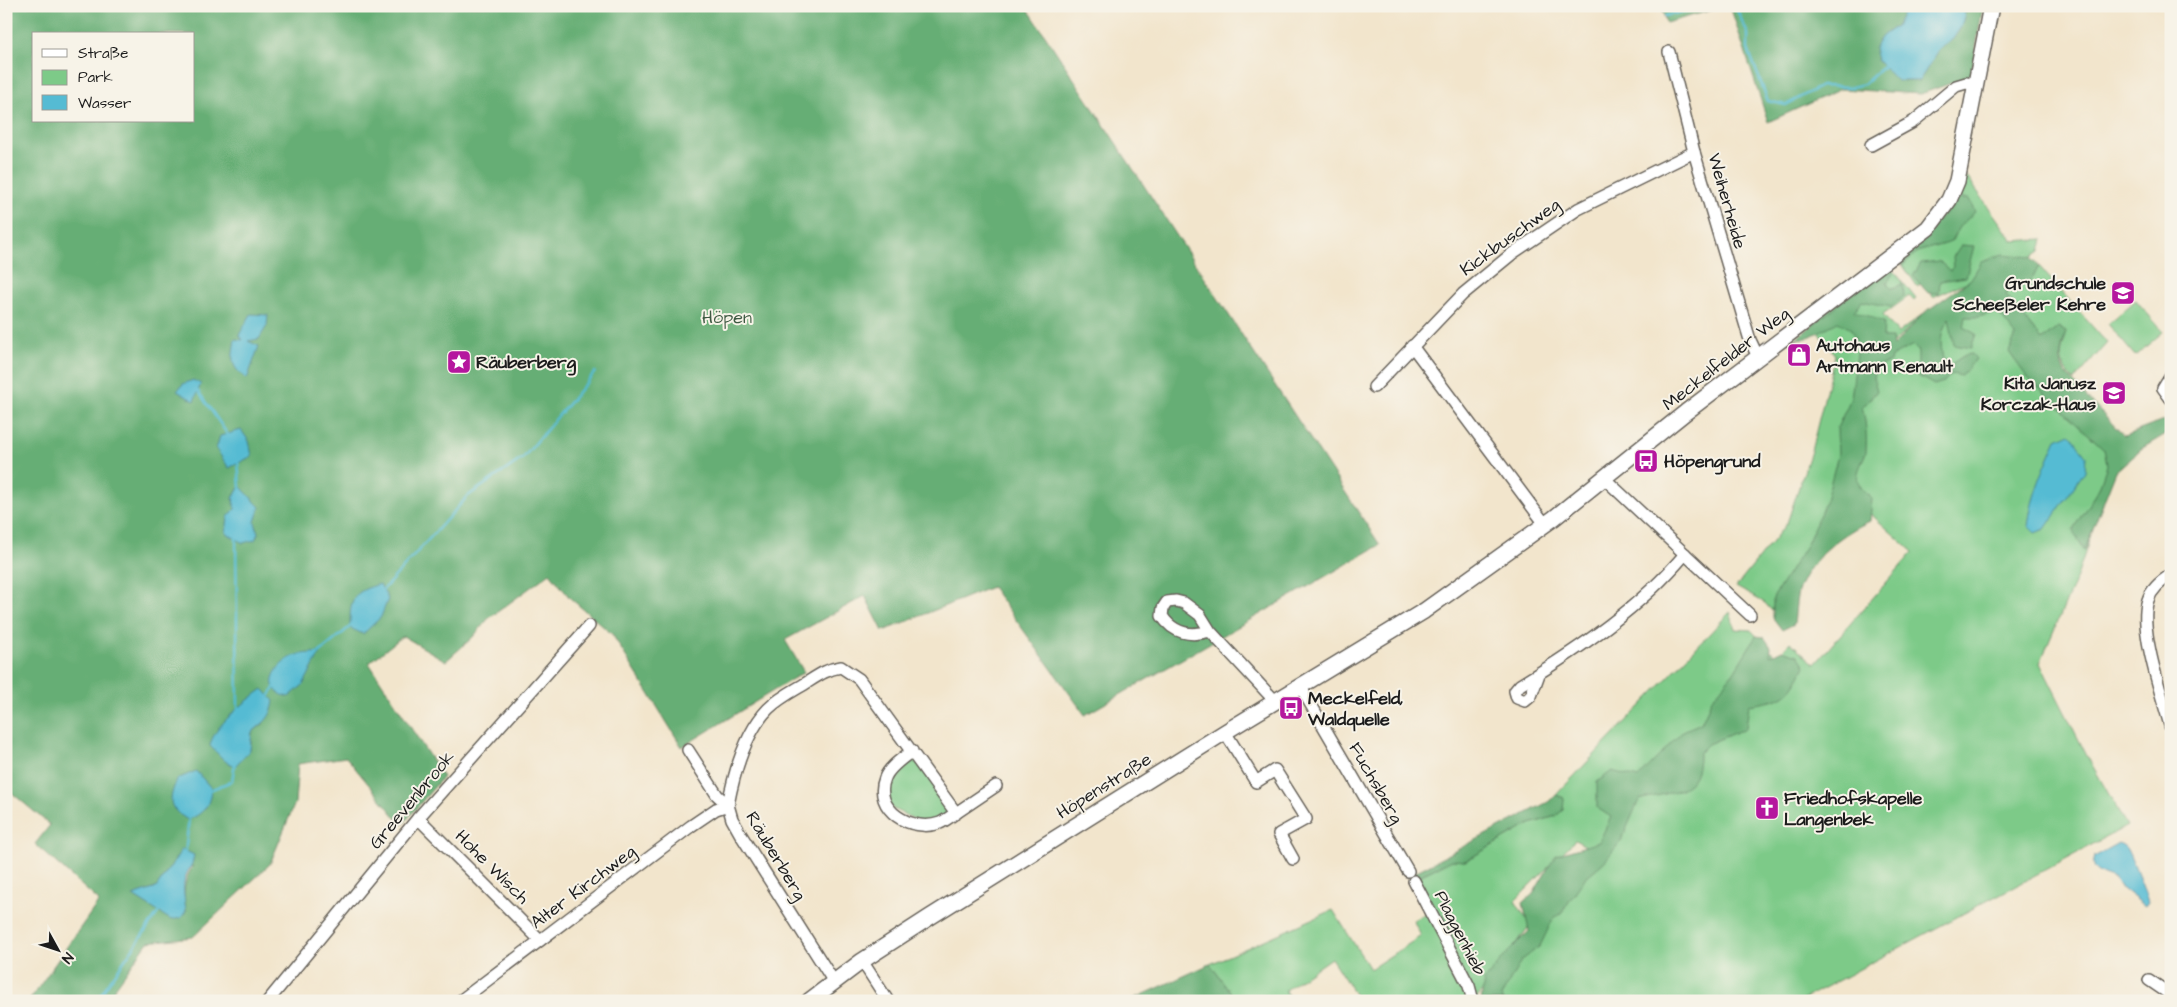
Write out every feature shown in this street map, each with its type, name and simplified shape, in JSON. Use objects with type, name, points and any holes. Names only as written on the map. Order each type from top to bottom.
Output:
[{"type":"main road","name":"Meckelfelder Weg","points":[[1424,611],[1605,479],[1686,412],[1916,238],[1937,218],[1949,200],[1957,181],[1991,6]]},
{"type":"main road","name":"Höpenstraße","points":[[809,1001],[862,961],[1225,732],[1424,611]]},
{"type":"street","name":"Weiherheide","points":[[1669,52],[1694,152],[1750,340],[1758,357]]},
{"type":"street","points":[[1871,145],[1913,122],[1956,86],[1966,83],[1976,85]]},
{"type":"street","name":"Kickbuschweg","points":[[1374,387],[1463,294],[1513,254],[1578,209],[1694,152]]},
{"type":"street","points":[[1412,346],[1545,524]]},
{"type":"street","points":[[2171,376],[2163,388],[2171,399]]},
{"type":"street","points":[[1605,479],[1750,614]]},
{"type":"street","points":[[1539,674],[1592,638],[1632,607],[1685,554]]},
{"type":"street","points":[[2171,574],[2153,589],[2146,611],[2147,632],[2171,729]]},
{"type":"street","name":"Greevenbrook","points":[[268,1001],[418,818],[589,626]]},
{"type":"street","points":[[1210,631],[1275,701]]},
{"type":"street","points":[[728,805],[740,762],[758,723],[768,710],[782,697],[829,668],[841,667],[859,680],[956,813]]},
{"type":"street","name":"Fuchsberg","points":[[1300,686],[1411,876]]},
{"type":"street","points":[[1225,732],[1256,782],[1275,770],[1306,819],[1279,834],[1293,859]]},
{"type":"street","name":"Räuberberg","points":[[688,750],[717,795],[728,805],[732,819],[741,835],[834,982]]},
{"type":"street","points":[[912,751],[897,763],[885,777],[882,793],[884,802],[896,817],[905,822],[924,825],[940,823],[996,786]]},
{"type":"street","name":"Alter Kirchweg","points":[[460,1001],[691,826],[716,808],[728,805]]},
{"type":"street","name":"Hohe Wisch","points":[[418,818],[540,940]]},
{"type":"street","name":"Plaggenhieb","points":[[1411,876],[1469,986],[1473,1001]]},
{"type":"street","points":[[862,961],[888,1001]]},
{"type":"street","points":[[2149,980],[2171,995]]},
{"type":"green space","name":"Höpen","points":[[6,6],[1026,6],[1380,545],[1085,715],[992,587],[883,631],[865,596],[785,640],[804,672],[682,747],[612,634],[570,598],[550,573],[488,619],[473,637],[446,661],[403,636],[369,663],[443,777],[402,825],[346,757],[298,764],[295,803],[270,864],[193,937],[148,942],[107,999],[109,1001],[29,1001],[99,901],[35,844],[50,825],[6,788]],"holes":[[[240,486],[258,533],[228,518],[235,509],[233,498]],[[264,723],[252,732],[250,750],[210,746]],[[193,866],[187,877],[185,887],[186,911],[134,896],[156,888]]]},
{"type":"green space","points":[[1661,6],[1726,6],[1666,23]]},
{"type":"green space","points":[[1730,6],[1907,6],[1896,26],[1882,36],[1877,60],[1898,81],[1919,81],[1939,50],[1953,39],[1961,27],[1967,6],[1983,6],[1971,76],[1921,94],[1841,89],[1768,122]]},
{"type":"green space","points":[[1967,177],[2013,241],[2043,239],[2040,252],[2028,260],[1980,276],[2118,452],[2078,574],[2040,663],[2087,756],[2127,826],[1800,1001],[1485,1001],[1589,848],[1575,840],[1515,901],[1530,925],[1475,1001],[1359,1001],[1331,958],[1285,990],[1291,1001],[1237,1001],[1210,964],[1333,910],[1370,969],[1421,936],[1413,920],[1432,910],[1415,878],[1452,860],[1465,861],[1530,824],[1556,816],[1564,798],[1556,795],[1730,612],[1735,629],[1751,630],[1777,657],[1790,642],[1815,664],[1913,552],[1836,483],[1818,537],[1772,611],[1765,603],[1736,587],[1787,523],[1811,451],[1835,355],[1811,323],[1888,263],[1916,299],[1914,301],[1909,296],[1883,315],[1898,333],[1924,313],[1866,369],[1978,277],[1933,297],[1922,283],[1917,286],[1897,257],[1955,198]]},
{"type":"green space","points":[[1958,199],[1969,199],[1975,212],[1959,227],[1951,242],[1917,252],[1903,265],[1894,259],[1946,213]]},
{"type":"green space","points":[[1961,245],[1974,246],[1966,277],[1940,281],[1939,293],[1928,293],[1913,276],[1921,263],[1939,261],[1950,271],[1954,267],[1953,257]]},
{"type":"green space","points":[[2003,254],[2031,257],[2039,266],[2029,284],[2012,285],[2006,295],[2042,340],[2059,327],[2066,331],[2061,353],[2062,366],[2071,380],[2090,401],[2124,436],[2171,418],[2171,431],[2141,449],[2116,471],[2084,551],[2073,529],[2099,488],[2107,465],[2104,449],[2027,377],[2009,352],[2016,335],[1997,311],[1979,317],[1965,317],[1963,327],[1976,334],[1971,348],[1954,345],[1949,318],[1942,338],[1943,359],[1951,364],[1965,355],[1972,354],[1976,359],[1961,376],[1951,374],[1944,382],[1934,385],[1918,376],[1918,351],[1913,345],[1891,357],[1890,362],[1876,367],[1874,379],[1877,391],[1862,408],[1866,429],[1866,453],[1858,474],[1860,486],[1872,499],[1870,521],[1840,538],[1814,563],[1800,587],[1794,624],[1782,630],[1773,618],[1773,598],[1807,544],[1826,500],[1838,455],[1837,428],[1851,398],[1858,346],[1851,329],[1838,322],[1807,338],[1795,339],[1888,265],[1894,272],[1887,283],[1892,288],[1903,284],[1904,296],[1891,307],[1862,301],[1854,311],[1884,322],[1883,338],[1892,338],[1893,346],[1924,313],[1971,279],[1982,261]]},
{"type":"green space","points":[[2039,266],[2107,343],[2074,381],[2062,362],[2061,357],[2065,339],[2059,327],[2042,340],[2006,295],[2012,285],[2029,284]]},
{"type":"green space","points":[[2136,300],[2163,332],[2135,356],[2108,324]]},
{"type":"green space","points":[[1756,636],[1764,637],[1771,647],[1770,656],[1782,650],[1798,655],[1805,666],[1795,685],[1778,699],[1749,705],[1746,728],[1708,744],[1699,753],[1695,777],[1689,784],[1672,792],[1639,800],[1621,841],[1604,862],[1585,878],[1562,912],[1553,919],[1540,946],[1521,961],[1501,997],[1503,1001],[1481,1001],[1484,981],[1508,952],[1529,931],[1523,903],[1533,894],[1556,855],[1599,842],[1611,817],[1597,808],[1597,782],[1612,771],[1638,778],[1683,731],[1701,723],[1712,699],[1734,672]]},
{"type":"green space","points":[[912,752],[956,813],[924,824],[887,806],[886,777]]},
{"type":"green space","points":[[1556,795],[1564,798],[1563,810],[1556,816],[1530,824],[1465,861],[1452,860],[1415,878],[1413,873],[1548,802]]},
{"type":"green space","points":[[1210,964],[1237,1001],[1129,1001]]},
{"type":"water","points":[[1907,6],[1967,6],[1961,27],[1953,39],[1939,50],[1919,81],[1897,81],[1877,60],[1874,48],[1882,36],[1896,26]]},
{"type":"water","points":[[251,314],[268,315],[267,326],[259,339],[248,341],[259,346],[247,379],[237,370],[233,357],[235,339],[243,340],[239,335]]},
{"type":"water","points":[[193,380],[201,384],[194,401],[177,391],[183,384]]},
{"type":"water","points":[[241,430],[249,441],[252,456],[229,468],[216,449],[220,436]]},
{"type":"water","points":[[2070,433],[2086,456],[2085,471],[2045,529],[2035,533],[2028,526],[2039,481],[2057,439]]},
{"type":"water","points":[[240,486],[260,507],[255,522],[258,533],[255,540],[243,543],[226,533],[228,517],[235,509],[233,498]]},
{"type":"water","points":[[380,584],[388,599],[381,617],[363,634],[350,628],[354,598],[363,590]]},
{"type":"water","points":[[321,652],[303,685],[289,697],[274,688],[274,676],[283,663],[297,655]]},
{"type":"water","points":[[263,689],[274,701],[271,711],[264,722],[252,732],[250,750],[235,766],[225,761],[210,746],[212,738],[231,714]]},
{"type":"water","points":[[196,771],[211,788],[208,804],[202,812],[188,820],[176,811],[171,798],[177,779]]},
{"type":"water","points":[[2119,843],[2126,848],[2134,865],[2148,902],[2145,906],[2119,886],[2115,879],[2098,872],[2093,866],[2094,857]]},
{"type":"water","points":[[182,849],[194,855],[184,882],[186,911],[181,918],[171,920],[133,896],[156,888]]},
{"type":"waterway","points":[[1665,16],[1706,6]]},
{"type":"waterway","points":[[1735,6],[1748,34],[1748,49],[1768,101],[1786,105],[1821,86],[1852,87],[1864,84],[1885,65]]},
{"type":"waterway","points":[[381,592],[468,496],[523,458],[595,372]]},
{"type":"waterway","points":[[198,391],[228,435]]},
{"type":"waterway","points":[[238,461],[240,488]]},
{"type":"waterway","points":[[236,536],[238,711]]},
{"type":"waterway","points":[[319,653],[351,626]]},
{"type":"waterway","points":[[268,699],[275,686]]},
{"type":"waterway","points":[[210,790],[232,781],[235,763]]},
{"type":"waterway","points":[[185,855],[189,818]]},
{"type":"waterway","points":[[96,1001],[160,910]]},
{"type":"place","name":"Grundschule Scheeßeler Kehre","points":[[2123,293]]},
{"type":"place","name":"Autohaus Artmann Renault","points":[[1799,355]]},
{"type":"place","name":"Räuberberg","points":[[459,362]]},
{"type":"place","name":"Kita Janusz Korczak-Haus","points":[[2114,393]]},
{"type":"place","name":"Höpengrund","points":[[1646,461]]},
{"type":"place","name":"Meckelfeld, Waldquelle","points":[[1291,708]]},
{"type":"place","name":"Friedhofskapelle Langenbek","points":[[1767,808]]}]
